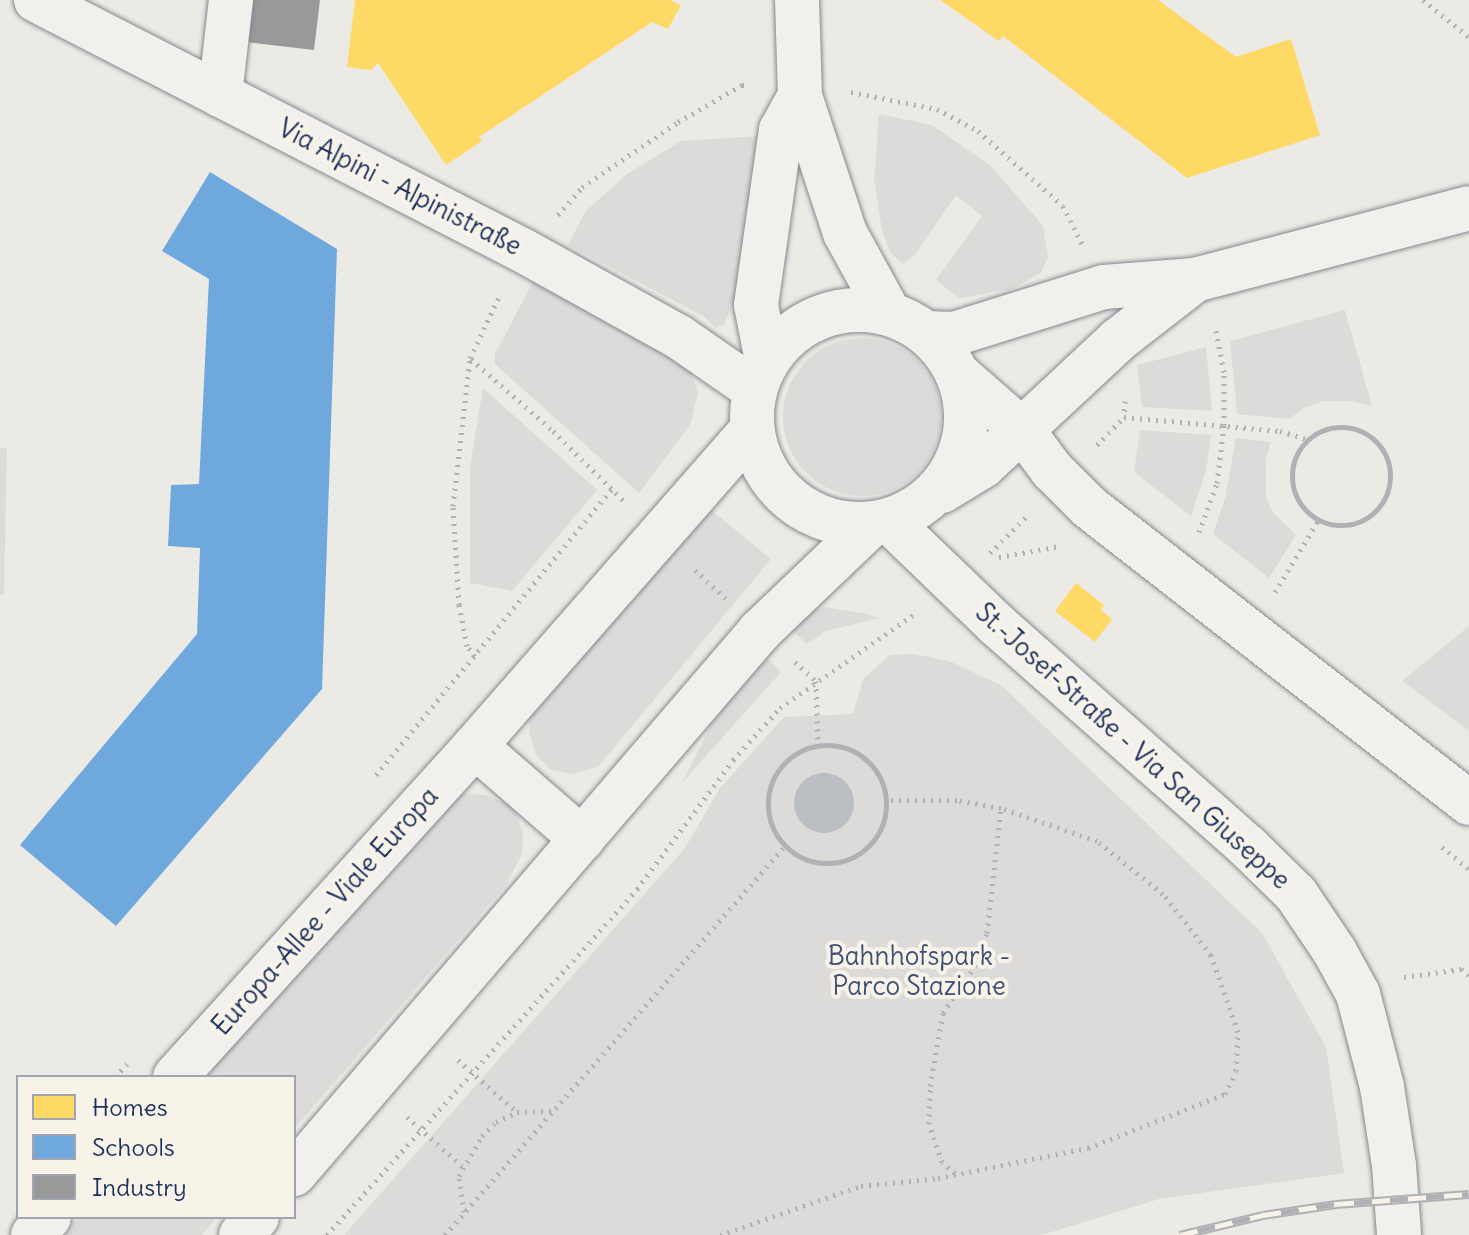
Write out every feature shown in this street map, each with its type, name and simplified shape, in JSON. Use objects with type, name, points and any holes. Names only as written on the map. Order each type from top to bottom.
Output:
[{"type":"street","name":"Via Alpini - Alpinistraße","points":[[36,0],[522,250],[679,337],[758,394]]},
{"type":"street","points":[[220,95],[231,0]]},
{"type":"street","points":[[797,0],[800,90],[845,233],[889,313]]},
{"type":"street","points":[[800,90],[781,130],[756,305],[764,471],[792,502],[829,521],[880,523]]},
{"type":"street","points":[[758,394],[789,335],[819,316],[854,309],[889,313],[928,333],[954,334],[1104,287],[1200,278],[1469,208]]},
{"type":"street","points":[[296,1172],[760,631],[880,523],[913,511],[983,466],[1118,340],[1200,278]]},
{"type":"street","points":[[928,333],[959,375],[1023,431],[1063,481],[1089,507],[1469,803]]},
{"type":"street","points":[[935,495],[954,468],[963,446],[967,422],[959,375]]},
{"type":"street","name":"Europa-Allee - Viale Europa","points":[[177,1075],[475,746],[758,394]]},
{"type":"street","name":"St.-Josef-Straße - Via San Giuseppe","points":[[880,523],[1296,894],[1358,994],[1382,1087],[1394,1165],[1398,1230]]},
{"type":"street","points":[[475,746],[582,839]]},
{"type":"street","points":[[33,1235],[47,1219]]},
{"type":"street","points":[[241,1235],[255,1219]]},
{"type":"path","points":[[1423,0],[1469,37]]},
{"type":"path","points":[[470,358],[612,489],[475,656],[467,646],[459,605],[453,506],[470,358],[522,250],[582,187],[678,122],[742,85],[937,109],[978,131],[1063,206],[1104,287]]},
{"type":"path","points":[[1175,575],[1205,521],[1217,483],[1224,425],[1224,372],[1200,278]]},
{"type":"path","points":[[1118,340],[1127,373],[1124,417],[1280,431],[1307,439]]},
{"type":"path","points":[[1351,427],[1373,437],[1387,457],[1390,480],[1382,503],[1365,520],[1342,526],[1318,521],[1301,505],[1291,484],[1293,460],[1307,439],[1327,428],[1351,427]]},
{"type":"path","points":[[982,560],[1063,481]]},
{"type":"path","points":[[1250,633],[1318,521]]},
{"type":"path","points":[[327,1235],[637,889],[733,760],[780,708],[908,619]]},
{"type":"path","points":[[816,681],[818,745]]},
{"type":"path","points":[[818,745],[840,746],[860,755],[875,770],[885,790],[885,800],[886,812],[878,833],[865,849],[846,860],[814,861],[785,846],[772,829],[768,807],[770,786],[781,766],[797,752],[818,745]]},
{"type":"path","points":[[720,1235],[861,1186],[956,1174],[1088,1148],[1225,1094],[1236,1071],[1238,1032],[1211,955],[1163,894],[1097,841],[1001,808],[957,800],[885,800]]},
{"type":"path","points":[[956,1174],[942,1162],[929,1124],[930,1086],[943,1013],[975,966],[987,933],[1001,808]]},
{"type":"path","points":[[445,1235],[785,846]]},
{"type":"path","points":[[1358,994],[1410,974],[1461,969],[1469,976]]},
{"type":"path","points":[[420,1026],[517,1112]]},
{"type":"path","points":[[371,1085],[463,1167]]},
{"type":"path","points":[[464,1213],[459,1176],[482,1136],[496,1122],[517,1112],[554,1111]]},
{"type":"green space","points":[[879,114],[932,125],[991,166],[1043,226],[1048,257],[1041,273],[1012,289],[959,298],[936,280],[982,216],[956,195],[914,256],[903,264],[890,253],[882,230],[874,180]]},
{"type":"green space","points":[[762,136],[739,289],[724,325],[716,328],[703,316],[568,245],[585,212],[627,174],[681,141]]},
{"type":"green space","points":[[535,278],[688,367],[698,392],[690,425],[639,493],[495,364],[495,354]]},
{"type":"green space","points":[[1345,310],[1372,406],[1351,401],[1323,401],[1304,408],[1289,419],[1237,414],[1230,341]]},
{"type":"green space","points":[[862,338],[892,344],[918,361],[935,387],[941,417],[935,447],[918,473],[892,490],[862,496],[832,490],[806,473],[789,447],[783,417],[789,387],[806,361],[832,344]]},
{"type":"green space","points":[[1206,347],[1212,411],[1142,407],[1137,365]]},
{"type":"green space","points":[[483,388],[597,490],[512,591],[470,583],[470,467]]},
{"type":"green space","points":[[1140,430],[1211,435],[1206,471],[1191,516],[1134,472]]},
{"type":"green space","points":[[1236,438],[1271,442],[1266,458],[1266,497],[1272,511],[1296,535],[1269,578],[1213,534],[1225,498]]},
{"type":"green space","points":[[0,448],[7,448],[4,595],[0,595]]},
{"type":"green space","points":[[711,510],[771,559],[598,767],[571,774],[551,770],[536,755],[529,732],[529,710]]},
{"type":"green space","points":[[825,607],[880,618],[826,631],[807,644],[788,627],[803,612]]},
{"type":"green space","points":[[1469,626],[1469,731],[1402,681]]},
{"type":"green space","points":[[763,654],[781,672],[682,783],[718,711]]},
{"type":"green space","name":"Bahnhofspark - Parco Stazione","points":[[914,654],[949,661],[1002,686],[1262,933],[1326,1047],[1344,1173],[1159,1199],[1042,1235],[344,1235],[685,848],[720,788],[784,717],[853,714],[863,679],[890,655]]},
{"type":"green space","points":[[464,794],[485,795],[507,804],[516,813],[523,833],[522,853],[507,884],[296,1127],[296,1075],[204,1075],[445,800]]},
{"type":"green space","points":[[77,1219],[215,1219],[202,1235],[63,1235]]},
{"type":"shaded area","points":[[824,773],[835,775],[845,782],[852,792],[852,814],[845,824],[835,831],[824,833],[813,831],[803,824],[796,814],[794,803],[796,792],[803,782],[813,775]]},
{"type":"building: Homes","points":[[355,0],[670,0],[681,5],[668,29],[652,22],[479,137],[482,141],[446,165],[378,63],[371,70],[347,67]]},
{"type":"building: Homes","points":[[940,0],[1158,0],[1236,57],[1291,39],[1320,135],[1187,178],[1003,36],[999,41]]},
{"type":"building: Homes","points":[[1076,583],[1104,605],[1101,610],[1112,619],[1095,642],[1055,611]]},
{"type":"building: Schools","points":[[210,172],[337,249],[322,689],[116,926],[20,845],[197,634],[200,548],[168,546],[171,485],[199,484],[209,279],[162,251]]},
{"type":"building: Industry","points":[[242,0],[320,0],[314,50],[237,41]]},
{"type":"railway","points":[[1180,1235],[1263,1215],[1336,1204],[1469,1194]]}]
